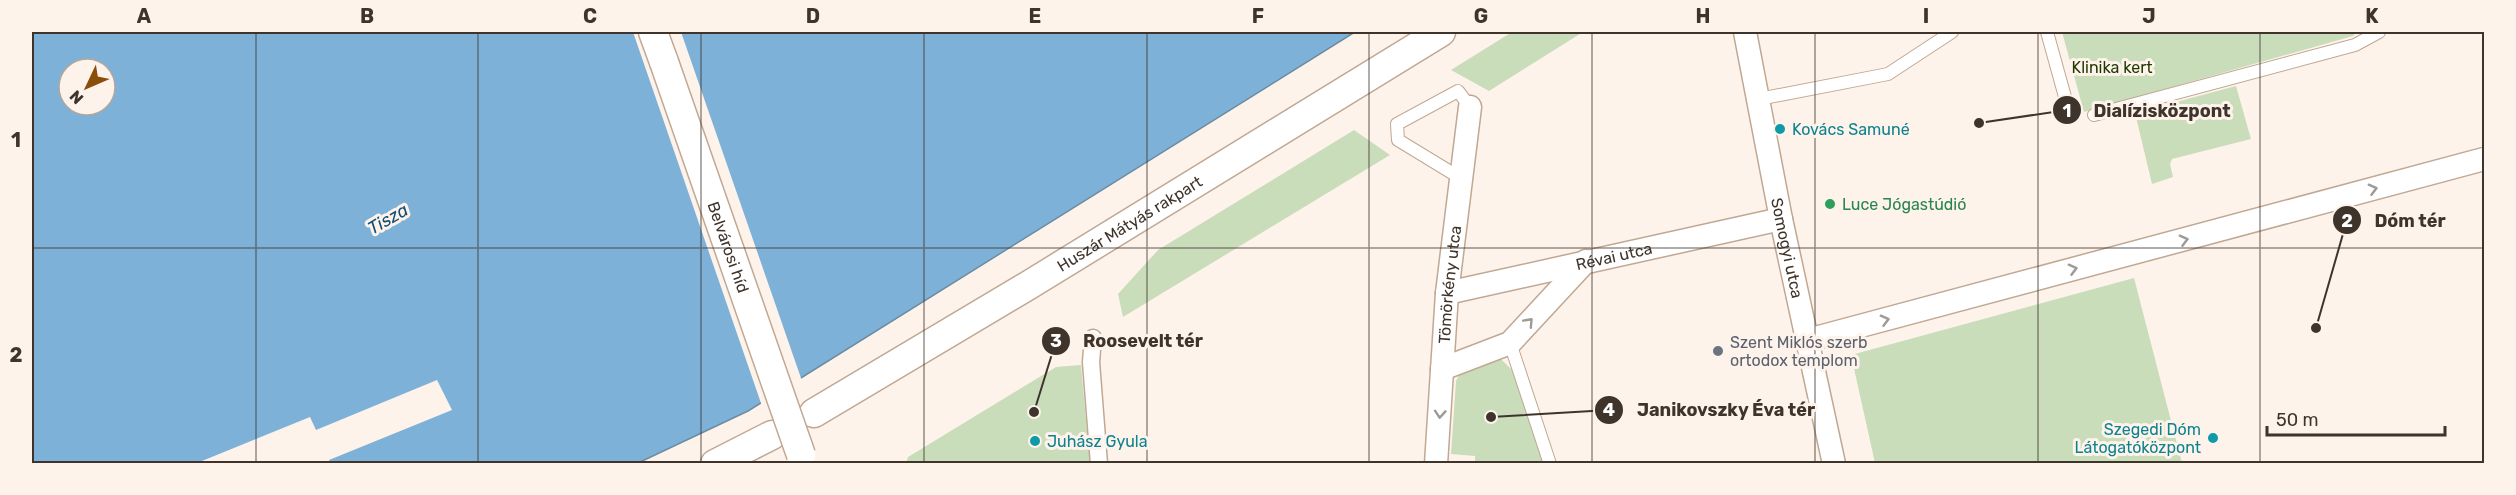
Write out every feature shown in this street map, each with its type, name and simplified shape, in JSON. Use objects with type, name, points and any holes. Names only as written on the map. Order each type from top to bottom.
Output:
[{"type":"street","name":"Belvárosi híd","points":[[653,32],[803,464]]},
{"type":"street","name":"Huszár Mátyás rakpart","points":[[814,413],[1029,285],[1442,32]]},
{"type":"street","name":"Somogyi utca","points":[[1745,32],[1781,219],[1834,464]]},
{"type":"street","name":"Tömörkény utca","points":[[1436,464],[1447,293],[1470,107]]},
{"type":"street","points":[[1808,340],[2484,159]]},
{"type":"street","name":"Révai utca","points":[[1447,293],[1781,219]]},
{"type":"street","points":[[1442,369],[1510,343],[1586,261]]},
{"type":"street","points":[[1093,338],[1091,362],[1100,464]]},
{"type":"street","points":[[715,464],[772,435]]},
{"type":"lane","points":[[1759,99],[1887,74],[1952,32]]},
{"type":"lane","points":[[2047,32],[2070,115]]},
{"type":"lane","points":[[2094,115],[2355,45],[2379,32]]},
{"type":"lane","points":[[1462,179],[1398,140],[1397,124],[1458,92],[1470,107]]},
{"type":"lane","points":[[1510,343],[1550,464]]},
{"type":"green space","points":[[1512,32],[1583,32],[1489,91],[1451,70]]},
{"type":"green space","name":"Klinika kert","points":[[2062,32],[2356,32],[2353,36],[2084,112]]},
{"type":"green space","points":[[2236,86],[2251,139],[2172,159],[2170,164],[2173,177],[2152,184],[2135,113]]},
{"type":"green space","points":[[1354,130],[1390,155],[1123,317],[1118,294],[1158,250]]},
{"type":"green space","points":[[2134,278],[2182,463],[1875,463],[1851,355]]},
{"type":"green space","points":[[1483,360],[1502,360],[1516,374],[1543,463],[1475,463],[1475,456],[1451,454],[1456,381],[1463,367]]},
{"type":"green space","points":[[1081,365],[1090,463],[906,463],[908,457],[1056,367]]},
{"type":"water","name":"Tisza","points":[[32,32],[1355,32],[748,411],[636,464],[32,463]]},
{"type":"pier","points":[[633,32],[681,32],[802,381],[762,406]]},
{"type":"pier","points":[[437,380],[452,410],[329,460],[330,463],[197,463],[310,417],[316,430]]},
{"type":"place","name":"Dialízisközpont","points":[[1979,123]]},
{"type":"place","name":"Kovács Samuné","points":[[1780,129]]},
{"type":"place","name":"Luce Jógastúdió","points":[[1830,204]]},
{"type":"place","name":"Dóm tér","points":[[2316,328]]},
{"type":"place","name":"Szent Miklós szerb ortodox templom","points":[[1718,351]]},
{"type":"place","name":"Roosevelt tér","points":[[1034,412]]},
{"type":"place","name":"Janikovszky Éva tér","points":[[1491,417]]},
{"type":"place","name":"Szegedi Dóm Látogatóközpont","points":[[2213,438]]},
{"type":"place","name":"Juhász Gyula","points":[[1035,441]]}]
